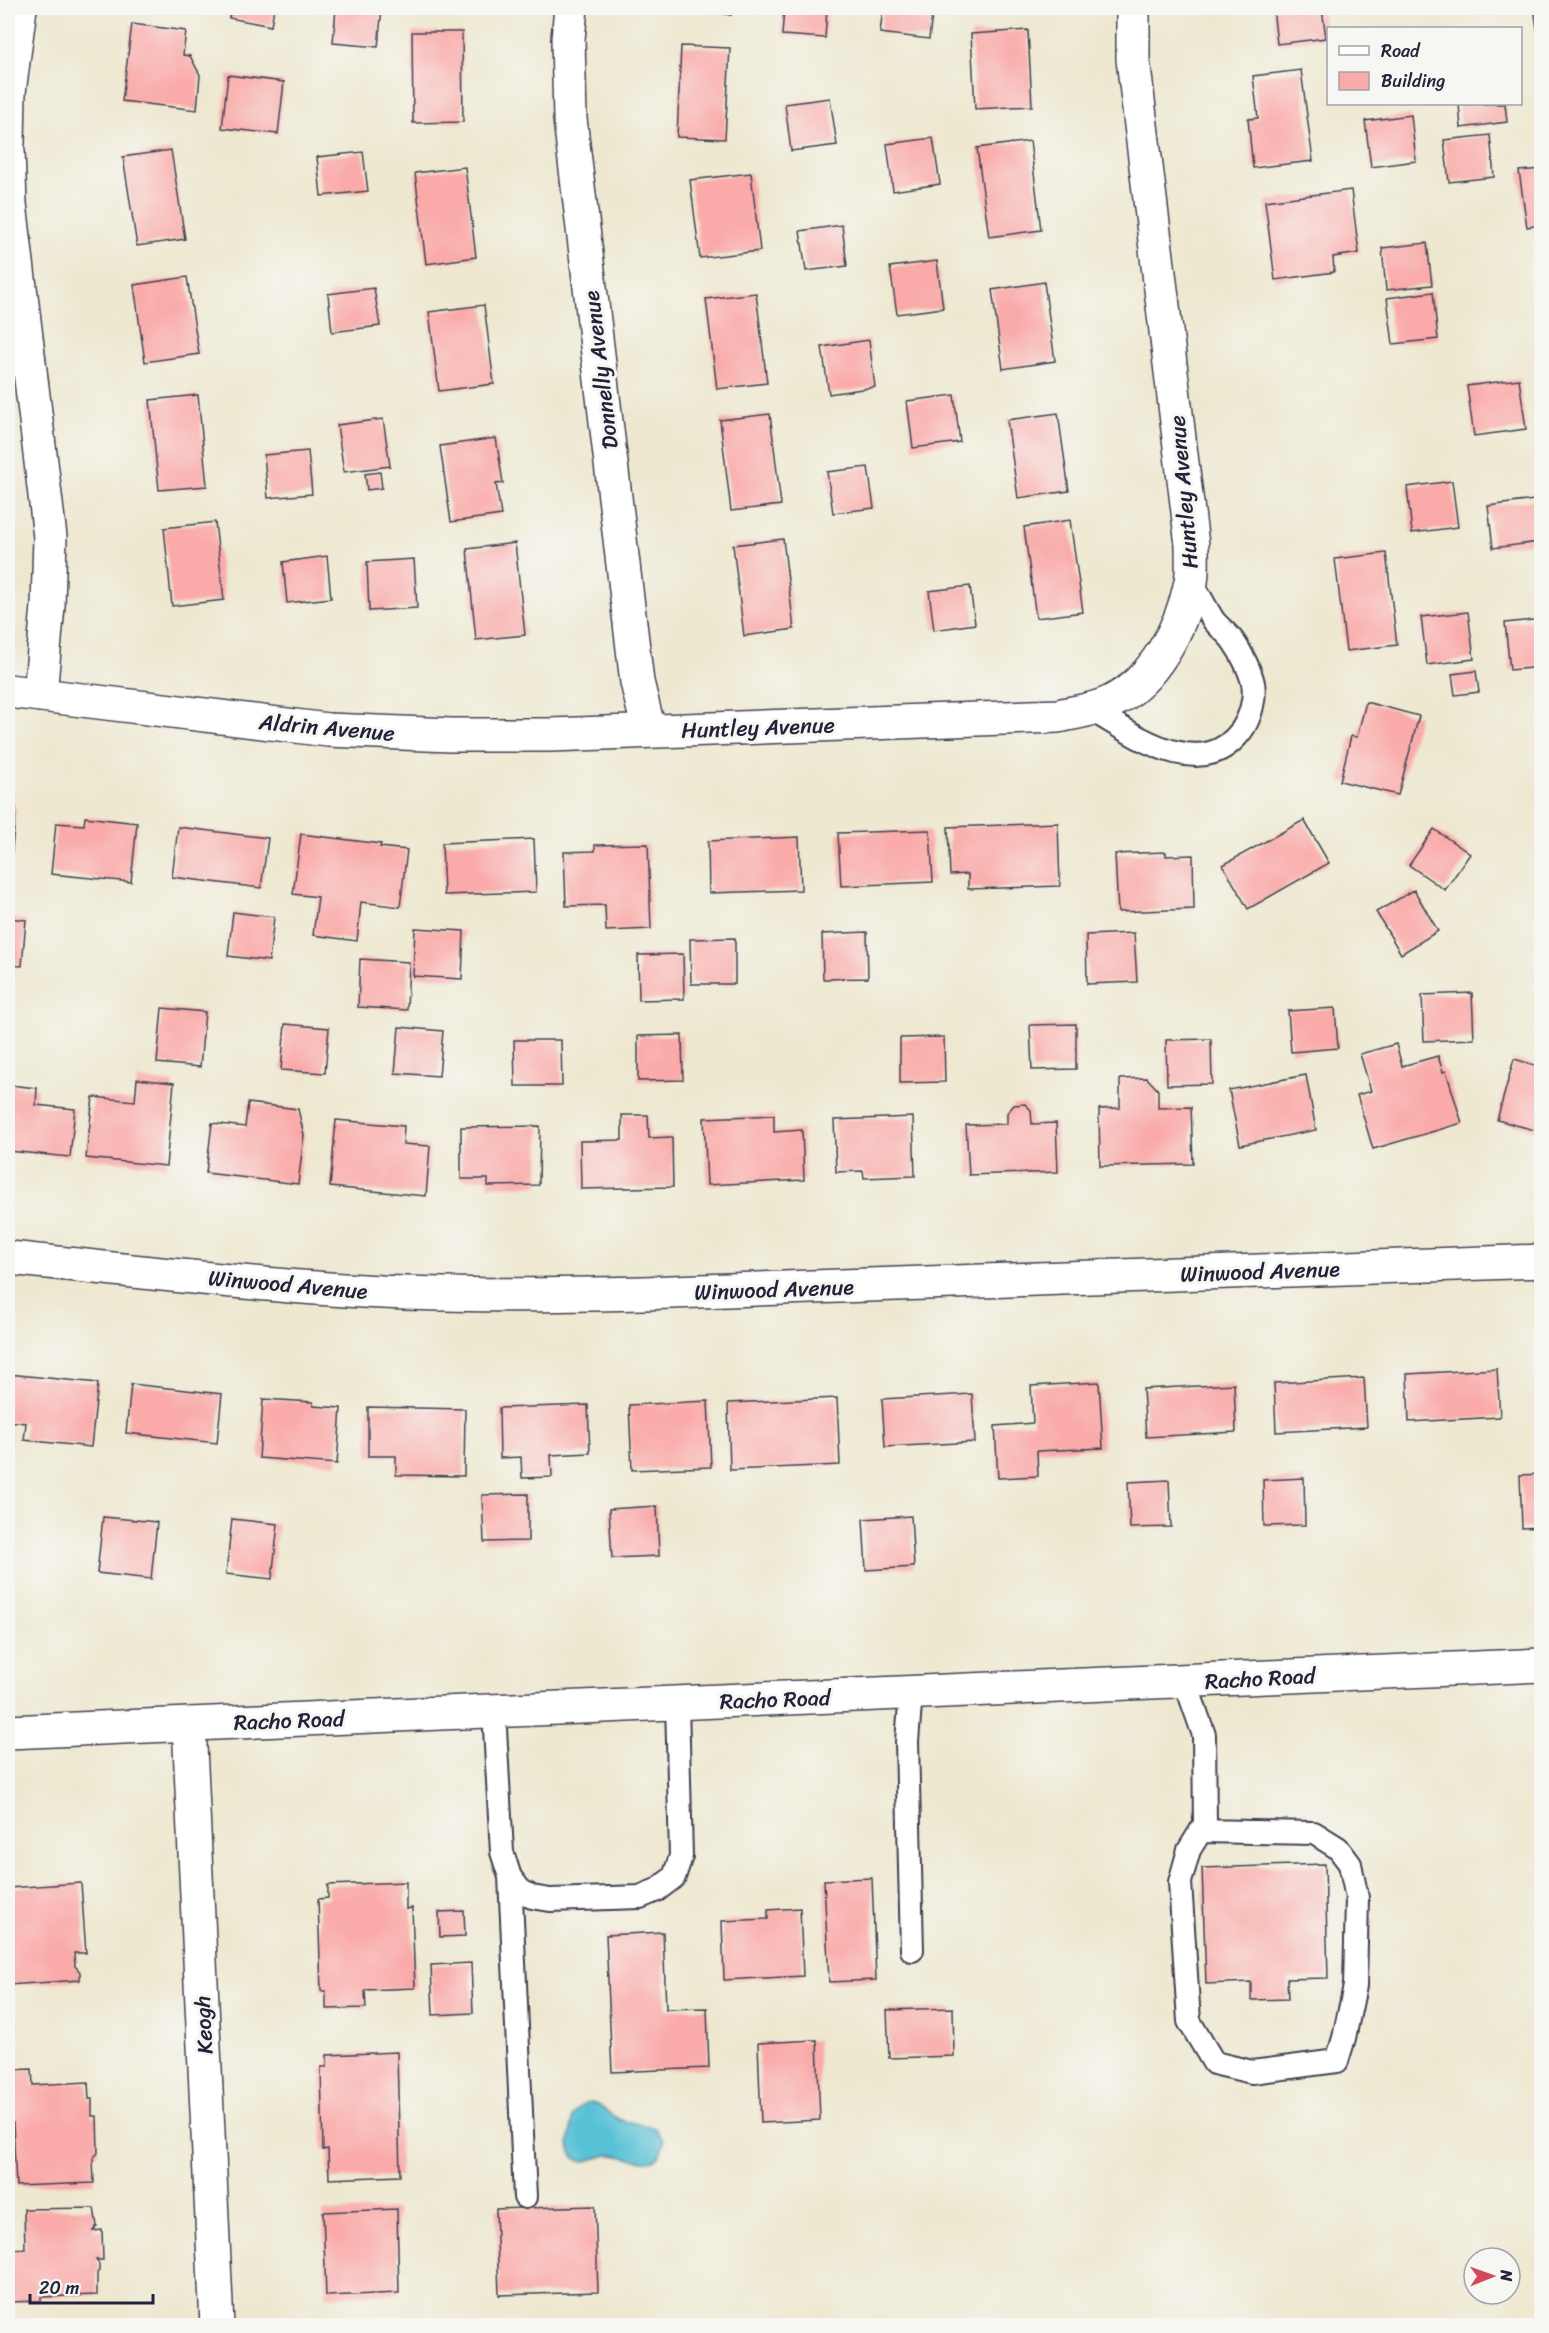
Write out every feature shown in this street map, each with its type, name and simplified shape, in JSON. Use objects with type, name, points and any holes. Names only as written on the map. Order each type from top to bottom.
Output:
[{"type":"street","points":[[8,143],[9,92],[20,8]]},
{"type":"street","name":"Donnelly Avenue","points":[[572,8],[568,39],[570,119],[637,682],[649,731]]},
{"type":"street","name":"Huntley Avenue","points":[[649,731],[1058,716],[1090,710],[1111,702],[1143,680],[1156,662],[1172,635],[1191,581],[1192,545],[1133,59],[1133,8]]},
{"type":"street","points":[[8,151],[10,204],[50,537],[48,606],[40,695]]},
{"type":"street","name":"Aldrin Avenue","points":[[8,691],[328,730],[518,735],[649,731]]},
{"type":"street","name":"Winwood Avenue","points":[[8,1258],[288,1286],[406,1293],[524,1295],[655,1293],[1542,1261]]},
{"type":"street","name":"Racho Road","points":[[8,1732],[1542,1665]]},
{"type":"street","name":"Keogh","points":[[189,1724],[217,2325]]},
{"type":"lane","points":[[1090,710],[1170,752],[1208,754],[1222,750],[1237,736],[1245,725],[1252,703],[1253,684],[1234,642],[1215,622],[1191,581]]},
{"type":"lane","points":[[1185,1681],[1204,1735],[1205,1824],[1189,1850],[1180,1881],[1189,2021],[1214,2063],[1252,2072],[1337,2061],[1355,1986],[1357,1898],[1350,1864],[1338,1848],[1314,1833],[1201,1831]]},
{"type":"lane","points":[[911,1693],[907,1741],[912,1950]]},
{"type":"lane","points":[[510,1877],[520,1890],[532,1897],[550,1900],[640,1897],[657,1890],[674,1877],[681,1856],[677,1704]]},
{"type":"lane","points":[[494,1711],[502,1852],[510,1877],[525,2197]]},
{"type":"water","points":[[586,2103],[592,2103],[621,2120],[655,2128],[664,2141],[661,2151],[656,2158],[650,2161],[611,2155],[585,2161],[576,2159],[569,2146],[572,2117]]},
{"type":"building","points":[[231,8],[274,8],[271,26],[229,18]]},
{"type":"building","points":[[336,8],[382,8],[378,47],[333,43]]},
{"type":"building","points":[[702,8],[732,8],[731,15]]},
{"type":"building","points":[[784,8],[827,8],[825,38],[782,35]]},
{"type":"building","points":[[883,8],[933,8],[929,39],[880,33]]},
{"type":"building","points":[[1273,8],[1322,8],[1326,38],[1277,44]]},
{"type":"building","points":[[1535,14],[1542,14],[1542,51],[1540,51]]},
{"type":"building","points":[[132,24],[186,31],[183,55],[190,56],[200,75],[197,110],[122,101]]},
{"type":"building","points":[[1028,30],[1032,106],[975,109],[971,34]]},
{"type":"building","points":[[412,32],[462,32],[463,122],[413,123]]},
{"type":"building","points":[[681,46],[730,48],[725,139],[677,137]]},
{"type":"building","points":[[1301,70],[1313,161],[1253,168],[1248,119],[1258,118],[1253,76]]},
{"type":"building","points":[[228,75],[284,82],[278,134],[222,128]]},
{"type":"building","points":[[830,98],[837,145],[791,151],[785,104]]},
{"type":"building","points":[[1459,105],[1505,105],[1507,122],[1461,128]]},
{"type":"building","points":[[1411,115],[1416,161],[1371,167],[1365,121]]},
{"type":"building","points":[[1490,135],[1494,177],[1449,182],[1444,140]]},
{"type":"building","points":[[933,138],[940,184],[893,191],[887,144]]},
{"type":"building","points":[[1030,141],[1041,230],[989,237],[977,148]]},
{"type":"building","points":[[171,150],[185,239],[137,246],[123,157]]},
{"type":"building","points":[[363,152],[368,191],[321,196],[317,157]]},
{"type":"building","points":[[465,167],[476,257],[426,264],[415,173]]},
{"type":"building","points":[[1542,169],[1542,225],[1527,227],[1519,171]]},
{"type":"building","points":[[751,173],[760,251],[700,258],[690,180]]},
{"type":"building","points":[[1351,190],[1359,253],[1333,257],[1334,272],[1275,280],[1265,201]]},
{"type":"building","points":[[842,225],[847,266],[806,271],[800,231]]},
{"type":"building","points":[[1427,243],[1432,285],[1386,290],[1382,248]]},
{"type":"building","points":[[937,261],[943,308],[897,314],[890,267]]},
{"type":"building","points":[[187,277],[199,354],[145,362],[134,285]]},
{"type":"building","points":[[1044,282],[1055,361],[1003,369],[992,290]]},
{"type":"building","points":[[374,288],[380,326],[332,332],[328,294]]},
{"type":"building","points":[[1433,292],[1438,339],[1393,344],[1387,298]]},
{"type":"building","points":[[756,293],[767,383],[717,389],[706,299]]},
{"type":"building","points":[[484,305],[494,384],[439,391],[429,312]]},
{"type":"building","points":[[869,340],[875,387],[829,394],[822,347]]},
{"type":"building","points":[[1519,379],[1526,429],[1474,436],[1467,386]]},
{"type":"building","points":[[198,395],[207,486],[159,490],[150,400]]},
{"type":"building","points":[[954,395],[960,442],[913,448],[907,401]]},
{"type":"building","points":[[1058,413],[1069,491],[1018,498],[1007,420]]},
{"type":"building","points":[[770,414],[781,505],[731,511],[720,420]]},
{"type":"building","points":[[383,419],[390,466],[344,472],[337,425]]},
{"type":"building","points":[[496,438],[503,483],[496,484],[501,515],[451,522],[440,446]]},
{"type":"building","points":[[308,451],[312,494],[268,498],[264,455]]},
{"type":"building","points":[[868,467],[874,508],[833,513],[827,472]]},
{"type":"building","points":[[380,472],[382,488],[367,490],[365,474]]},
{"type":"building","points":[[1452,481],[1458,527],[1412,533],[1407,487]]},
{"type":"building","points":[[1534,500],[1539,542],[1493,548],[1488,506]]},
{"type":"building","points":[[1070,520],[1083,612],[1036,618],[1024,527]]},
{"type":"building","points":[[215,522],[224,600],[172,606],[164,528]]},
{"type":"building","points":[[783,539],[794,629],[744,636],[733,545]]},
{"type":"building","points":[[515,543],[525,635],[476,640],[467,549]]},
{"type":"building","points":[[1386,553],[1397,645],[1346,651],[1335,559]]},
{"type":"building","points":[[327,556],[331,598],[287,603],[283,562]]},
{"type":"building","points":[[414,559],[417,608],[369,611],[367,562]]},
{"type":"building","points":[[970,586],[975,624],[934,630],[929,591]]},
{"type":"building","points":[[1468,612],[1474,659],[1427,665],[1421,617]]},
{"type":"building","points":[[1542,619],[1542,667],[1510,670],[1505,623]]},
{"type":"building","points":[[1476,671],[1479,692],[1455,695],[1452,674]]},
{"type":"building","points":[[1366,702],[1419,716],[1398,795],[1340,781],[1351,736],[1357,737]]},
{"type":"building","points":[[8,807],[16,808],[10,868],[8,867]]},
{"type":"building","points":[[85,817],[137,823],[131,882],[51,874],[56,823],[84,825]]},
{"type":"building","points":[[1304,820],[1329,863],[1248,909],[1223,865]]},
{"type":"building","points":[[1058,823],[1060,886],[968,889],[968,874],[950,875],[948,827]]},
{"type":"building","points":[[178,827],[268,838],[261,888],[172,877]]},
{"type":"building","points":[[1434,829],[1470,854],[1445,890],[1409,865]]},
{"type":"building","points":[[930,830],[933,882],[841,886],[838,833]]},
{"type":"building","points":[[301,834],[381,844],[380,847],[407,850],[400,907],[361,902],[357,941],[313,935],[318,897],[293,894]]},
{"type":"building","points":[[799,837],[801,890],[709,893],[708,841]]},
{"type":"building","points":[[534,839],[536,892],[444,895],[442,843]]},
{"type":"building","points":[[648,844],[651,929],[606,931],[605,905],[566,906],[564,852],[595,851],[595,845]]},
{"type":"building","points":[[1166,852],[1166,856],[1193,855],[1194,909],[1118,912],[1115,854]]},
{"type":"building","points":[[1414,890],[1438,931],[1401,954],[1376,912]]},
{"type":"building","points":[[233,912],[274,917],[269,961],[228,956]]},
{"type":"building","points":[[8,918],[26,920],[22,966],[8,965]]},
{"type":"building","points":[[415,928],[464,931],[462,979],[413,976]]},
{"type":"building","points":[[867,932],[868,978],[823,979],[822,934]]},
{"type":"building","points":[[1134,933],[1137,982],[1087,984],[1086,935]]},
{"type":"building","points":[[735,938],[735,984],[691,984],[690,939]]},
{"type":"building","points":[[683,954],[684,999],[639,1000],[638,955]]},
{"type":"building","points":[[360,959],[409,962],[407,1010],[358,1007]]},
{"type":"building","points":[[1472,993],[1474,1039],[1424,1041],[1422,995]]},
{"type":"building","points":[[162,1008],[205,1012],[200,1067],[157,1063]]},
{"type":"building","points":[[1335,1008],[1338,1048],[1291,1052],[1288,1011]]},
{"type":"building","points":[[285,1024],[329,1028],[325,1073],[281,1070]]},
{"type":"building","points":[[1076,1024],[1076,1069],[1032,1070],[1030,1025]]},
{"type":"building","points":[[399,1027],[443,1031],[439,1076],[395,1073]]},
{"type":"building","points":[[682,1035],[683,1080],[638,1081],[638,1036]]},
{"type":"building","points":[[944,1037],[945,1082],[900,1083],[900,1038]]},
{"type":"building","points":[[1211,1039],[1212,1084],[1167,1085],[1166,1040]]},
{"type":"building","points":[[514,1040],[561,1040],[562,1086],[515,1086]]},
{"type":"building","points":[[1396,1044],[1402,1066],[1438,1056],[1443,1072],[1446,1071],[1462,1123],[1373,1149],[1357,1095],[1371,1091],[1360,1054]]},
{"type":"building","points":[[1514,1059],[1542,1067],[1542,1132],[1497,1120]]},
{"type":"building","points":[[1306,1075],[1316,1130],[1240,1145],[1229,1090]]},
{"type":"building","points":[[1147,1078],[1158,1090],[1158,1108],[1191,1107],[1193,1164],[1100,1166],[1099,1109],[1120,1108],[1120,1079]]},
{"type":"building","points":[[137,1079],[174,1083],[166,1166],[86,1158],[93,1097],[135,1101]]},
{"type":"building","points":[[8,1085],[37,1088],[36,1105],[75,1109],[70,1157],[8,1151]]},
{"type":"building","points":[[248,1103],[298,1109],[304,1135],[298,1184],[206,1173],[212,1123],[245,1127]]},
{"type":"building","points":[[1025,1104],[1031,1110],[1032,1124],[1056,1123],[1058,1172],[969,1175],[966,1125],[1007,1124],[1007,1113],[1014,1105]]},
{"type":"building","points":[[622,1115],[648,1115],[649,1138],[672,1137],[673,1187],[581,1189],[580,1141],[622,1140]]},
{"type":"building","points":[[774,1115],[774,1132],[802,1130],[804,1180],[707,1185],[704,1118]]},
{"type":"building","points":[[913,1117],[915,1176],[864,1178],[863,1171],[836,1172],[834,1120]]},
{"type":"building","points":[[336,1120],[404,1126],[403,1144],[430,1146],[426,1196],[330,1187]]},
{"type":"building","points":[[540,1126],[539,1185],[488,1186],[488,1179],[461,1179],[461,1127]]},
{"type":"building","points":[[1497,1369],[1500,1417],[1409,1422],[1407,1374]]},
{"type":"building","points":[[8,1374],[98,1383],[91,1447],[24,1440],[26,1423],[8,1421]]},
{"type":"building","points":[[1364,1378],[1367,1427],[1276,1432],[1274,1383]]},
{"type":"building","points":[[1099,1382],[1103,1448],[1037,1451],[1038,1476],[998,1478],[995,1426],[1033,1423],[1031,1386]]},
{"type":"building","points":[[131,1384],[222,1394],[217,1443],[126,1433]]},
{"type":"building","points":[[1234,1384],[1236,1432],[1146,1437],[1143,1389]]},
{"type":"building","points":[[972,1394],[975,1442],[885,1447],[882,1399]]},
{"type":"building","points":[[837,1398],[840,1465],[730,1470],[728,1403]]},
{"type":"building","points":[[263,1399],[313,1402],[313,1406],[341,1408],[337,1464],[259,1458]]},
{"type":"building","points":[[708,1401],[711,1467],[632,1470],[629,1405]]},
{"type":"building","points":[[588,1405],[590,1453],[551,1455],[552,1477],[522,1478],[521,1457],[500,1458],[499,1408]]},
{"type":"building","points":[[368,1407],[465,1409],[464,1476],[396,1475],[396,1456],[368,1456]]},
{"type":"building","points":[[1542,1474],[1542,1527],[1522,1528],[1520,1475]]},
{"type":"building","points":[[1304,1478],[1305,1525],[1264,1526],[1263,1480]]},
{"type":"building","points":[[1169,1480],[1171,1527],[1130,1528],[1128,1482]]},
{"type":"building","points":[[528,1494],[528,1541],[484,1542],[482,1495]]},
{"type":"building","points":[[657,1506],[659,1556],[612,1558],[609,1509]]},
{"type":"building","points":[[911,1516],[914,1567],[866,1570],[863,1519]]},
{"type":"building","points":[[103,1517],[157,1522],[151,1579],[97,1573]]},
{"type":"building","points":[[232,1519],[278,1524],[272,1579],[226,1574]]},
{"type":"building","points":[[1325,1864],[1328,1978],[1287,1979],[1288,1999],[1251,2000],[1251,1982],[1206,1984],[1202,1868]]},
{"type":"building","points":[[872,1878],[876,1980],[829,1982],[824,1880]]},
{"type":"building","points":[[406,1882],[406,1909],[412,1908],[415,1988],[365,1990],[366,2008],[326,2009],[326,1991],[321,1991],[318,1899],[328,1898],[328,1885]]},
{"type":"building","points":[[81,1883],[86,1953],[74,1953],[75,1966],[80,1972],[80,1980],[8,1985],[8,1938],[10,1938],[8,1888]]},
{"type":"building","points":[[800,1908],[803,1976],[724,1980],[722,1921],[768,1919],[768,1910]]},
{"type":"building","points":[[464,1911],[465,1936],[440,1937],[439,1912]]},
{"type":"building","points":[[663,1932],[666,2009],[707,2008],[709,2068],[612,2072],[606,1935]]},
{"type":"building","points":[[471,1963],[473,2013],[433,2015],[431,1965]]},
{"type":"building","points":[[953,2008],[954,2056],[889,2058],[887,2010]]},
{"type":"building","points":[[817,2040],[820,2120],[761,2123],[758,2043]]},
{"type":"building","points":[[397,2052],[400,2176],[329,2179],[328,2149],[323,2150],[321,2067],[327,2067],[327,2055]]},
{"type":"building","points":[[32,2069],[33,2085],[88,2082],[89,2099],[92,2099],[92,2116],[97,2116],[98,2153],[93,2158],[94,2183],[16,2186],[13,2123],[8,2124],[8,2070]]},
{"type":"building","points":[[595,2206],[598,2292],[499,2295],[496,2209]]},
{"type":"building","points":[[94,2208],[97,2226],[93,2231],[102,2230],[103,2260],[96,2260],[99,2264],[97,2295],[41,2297],[41,2301],[8,2302],[8,2250],[25,2249],[24,2209]]},
{"type":"building","points":[[397,2209],[399,2293],[326,2296],[323,2212]]}]
